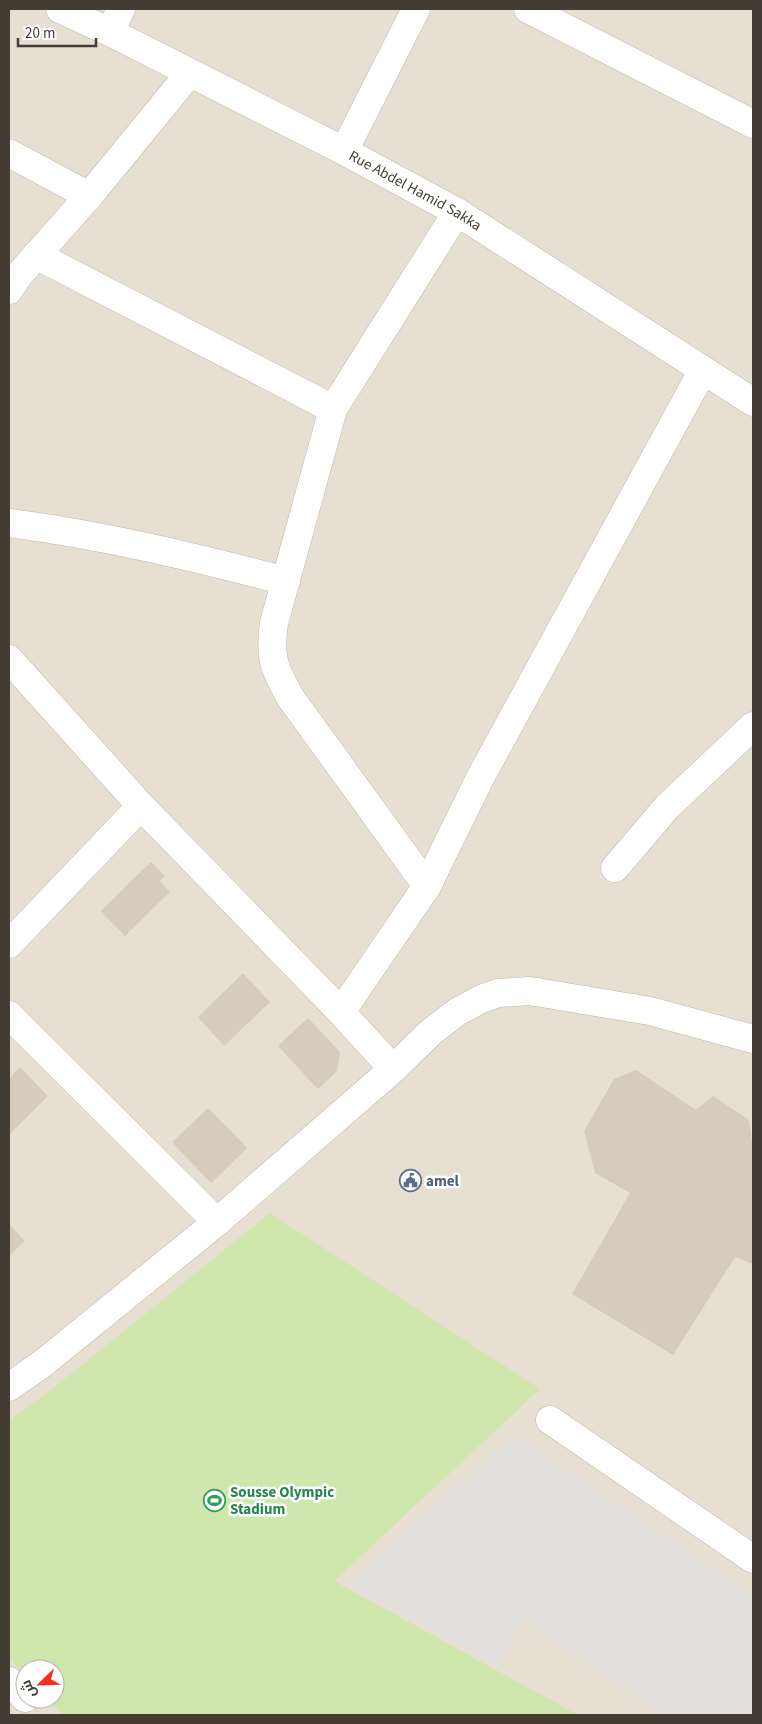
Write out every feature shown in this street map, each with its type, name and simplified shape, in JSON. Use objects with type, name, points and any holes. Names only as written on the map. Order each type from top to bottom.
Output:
[{"type":"street","name":"Rue Abdel Hamid Sakka","points":[[60,9],[115,21],[189,74],[344,151],[457,212],[753,402]]},
{"type":"street","points":[[344,151],[416,9]]},
{"type":"street","points":[[539,11],[753,124]]},
{"type":"street","points":[[189,74],[88,196],[16,273],[333,409]]},
{"type":"street","points":[[9,153],[88,196]]},
{"type":"street","points":[[427,886],[290,697],[276,672],[271,646],[274,623],[333,409],[457,212]]},
{"type":"street","points":[[341,1012],[427,886],[480,778],[703,370]]},
{"type":"street","points":[[9,523],[63,530],[177,553],[286,581]]},
{"type":"street","points":[[9,659],[142,806],[341,1012],[393,1069]]},
{"type":"street","points":[[615,868],[667,807],[753,726]]},
{"type":"street","points":[[9,944],[142,806]]},
{"type":"street","points":[[9,1387],[42,1364],[217,1222],[393,1069],[432,1032],[457,1012],[481,999],[498,993],[530,991],[650,1011],[753,1039]]},
{"type":"street","points":[[9,1015],[217,1222]]},
{"type":"street","points":[[550,1420],[753,1558]]},
{"type":"shaded area","points":[[9,9],[753,9],[753,1715],[9,1715]]},
{"type":"shaded area","points":[[515,1435],[753,1596],[753,1715],[664,1715],[522,1620],[497,1664],[347,1584]]},
{"type":"green space","name":"Sousse Olympic Stadium","points":[[270,1213],[540,1389],[334,1581],[578,1715],[63,1715],[57,1709],[65,1709],[65,1659],[15,1659],[15,1664],[9,1658],[9,1421],[51,1390]]},
{"type":"building","points":[[151,862],[165,876],[160,881],[170,892],[125,936],[101,911]]},
{"type":"building","points":[[243,973],[270,1002],[224,1046],[198,1017]]},
{"type":"building","points":[[308,1018],[340,1052],[337,1071],[318,1089],[278,1046]]},
{"type":"building","points":[[20,1067],[48,1096],[9,1135],[9,1079]]},
{"type":"building","points":[[636,1070],[696,1110],[713,1096],[749,1120],[753,1143],[753,1264],[735,1257],[673,1355],[572,1294],[630,1193],[595,1173],[584,1131],[614,1079]]},
{"type":"building","points":[[208,1108],[247,1148],[211,1183],[172,1142]]},
{"type":"building","points":[[9,1224],[25,1241],[9,1256]]},
{"type":"place","name":"amel","points":[[410,1181]]},
{"type":"place","name":"Sousse Olympic Stadium","points":[[214,1501]]}]
